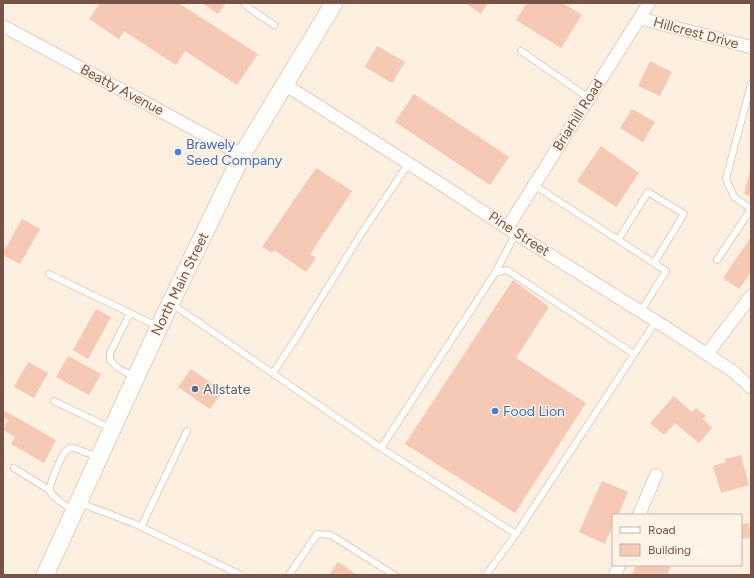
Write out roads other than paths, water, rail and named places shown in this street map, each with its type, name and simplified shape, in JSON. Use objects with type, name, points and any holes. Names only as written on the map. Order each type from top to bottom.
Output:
[{"type":"main road","name":"North Main Street","points":[[45,575],[170,303],[242,155],[334,3]]},
{"type":"street","name":"Briarhill Road","points":[[512,230],[534,185],[649,3]]},
{"type":"street","name":"Hillcrest Drive","points":[[640,18],[665,26],[751,47]]},
{"type":"street","name":"Beatty Avenue","points":[[3,26],[242,155]]},
{"type":"street","name":"Pine Street","points":[[284,84],[707,354],[734,372],[751,388]]},
{"type":"street","points":[[707,354],[751,296]]},
{"type":"street","points":[[639,514],[656,476]]},
{"type":"lane","points":[[244,3],[274,25]]},
{"type":"lane","points":[[521,51],[589,98]]},
{"type":"lane","points":[[717,260],[751,209],[734,197],[726,179],[751,84]]},
{"type":"lane","points":[[273,373],[361,234],[409,163]]},
{"type":"lane","points":[[534,185],[666,271],[640,311]]},
{"type":"lane","points":[[618,240],[648,192],[684,214],[654,263]]},
{"type":"lane","points":[[381,448],[496,272],[512,230]]},
{"type":"lane","points":[[496,272],[507,270],[634,354]]},
{"type":"lane","points":[[49,274],[159,327]]},
{"type":"lane","points":[[170,303],[381,448],[516,534]]},
{"type":"lane","points":[[130,313],[110,353],[110,360],[118,368],[135,378]]},
{"type":"lane","points":[[486,575],[516,534],[656,321]]},
{"type":"lane","points":[[54,401],[112,429]]},
{"type":"lane","points":[[141,527],[187,431]]},
{"type":"lane","points":[[49,490],[54,475],[68,450],[74,448],[99,457]]},
{"type":"lane","points":[[14,468],[49,490],[59,501],[141,527],[241,575]]},
{"type":"lane","points":[[289,575],[317,534],[331,535],[394,575]]},
{"type":"place","name":"Brawely Seed Company","points":[[178,152]]},
{"type":"place","name":"Allstate","points":[[195,389]]},
{"type":"place","name":"Food Lion","points":[[495,411]]}]
